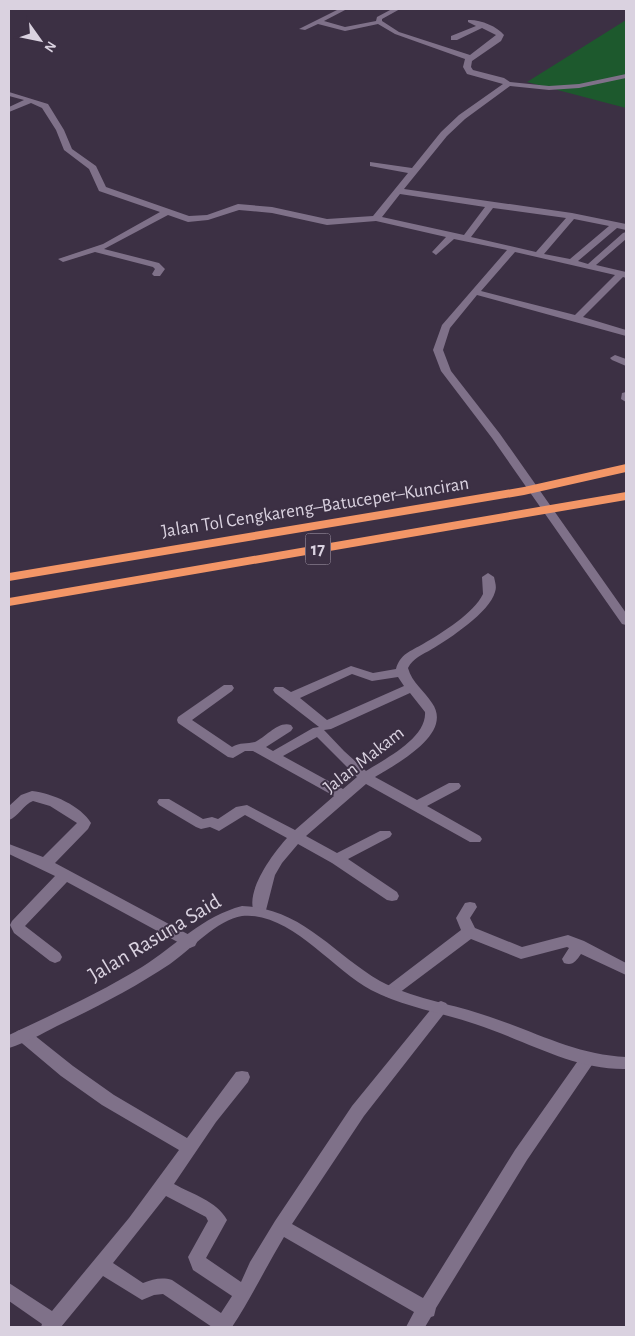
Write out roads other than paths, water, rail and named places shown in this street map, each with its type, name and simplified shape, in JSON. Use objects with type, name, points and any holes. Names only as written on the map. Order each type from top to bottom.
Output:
[{"type":"highway","name":"Jalan Tol Cengkareng–Batuceper–Kunciran","points":[[9,577],[524,490],[626,468]]},
{"type":"highway","name":"17","points":[[9,602],[626,496]]},
{"type":"street","points":[[303,29],[344,9]]},
{"type":"street","points":[[379,22],[379,18],[397,9]]},
{"type":"street","points":[[470,21],[497,31],[500,37],[468,60],[467,67],[470,72],[501,80],[508,84],[563,87],[579,86],[626,76]]},
{"type":"street","points":[[318,22],[345,29],[379,22],[397,33],[471,58]]},
{"type":"street","points":[[454,38],[483,25]]},
{"type":"street","points":[[376,218],[430,148],[462,118],[508,84]]},
{"type":"street","points":[[9,94],[45,106],[60,130],[68,150],[93,168],[102,189],[181,217],[196,219],[238,207],[272,210],[327,222],[376,218],[624,275]]},
{"type":"street","points":[[9,110],[31,100]]},
{"type":"street","points":[[373,164],[412,171]]},
{"type":"street","points":[[396,191],[572,216],[626,227]]},
{"type":"street","points":[[466,238],[491,205]]},
{"type":"street","points":[[63,259],[96,250],[167,212]]},
{"type":"street","points":[[538,255],[572,216]]},
{"type":"street","points":[[571,263],[615,225]]},
{"type":"street","points":[[436,252],[453,235]]},
{"type":"street","points":[[589,267],[626,235]]},
{"type":"street","points":[[96,250],[156,265],[160,269],[157,274]]},
{"type":"street","points":[[512,250],[445,327],[438,350],[446,371],[496,436],[590,567],[626,621]]},
{"type":"street","points":[[576,318],[624,275]]},
{"type":"street","points":[[475,292],[626,333]]},
{"type":"street","points":[[615,358],[626,363]]},
{"type":"street","points":[[626,395],[626,400]]},
{"type":"street","points":[[411,688],[326,726],[284,694],[351,670],[372,677],[403,672],[403,665],[407,659],[441,637],[480,606],[488,596],[490,584],[488,577]]},
{"type":"street","name":"Jalan Makam","points":[[260,910],[262,888],[270,868],[284,850],[366,778],[402,755],[418,739],[429,724],[432,712],[429,705],[411,688],[403,672]]},
{"type":"street","points":[[228,688],[183,720],[233,754],[242,747],[256,748],[345,796]]},
{"type":"street","points":[[256,748],[286,728]]},
{"type":"street","points":[[272,757],[318,731],[339,754],[366,778],[475,839]]},
{"type":"street","points":[[417,806],[454,786]]},
{"type":"street","points":[[9,814],[25,798],[33,797],[55,802],[82,820],[84,823],[82,826],[45,864]]},
{"type":"street","points":[[164,802],[199,823],[212,822],[219,826],[242,810],[247,810],[337,859],[392,896]]},
{"type":"street","points":[[337,859],[385,834]]},
{"type":"street","points":[[9,849],[45,864],[190,942]]},
{"type":"street","points":[[55,957],[17,925],[65,875]]},
{"type":"street","points":[[470,907],[463,918],[469,932],[521,953],[568,941],[626,969]]},
{"type":"street","points":[[260,910],[287,922],[357,974],[390,992],[480,1019],[588,1059],[607,1064],[626,1063]]},
{"type":"street","name":"Jalan Rasuna Said","points":[[16,1038],[78,1009],[163,961],[226,917],[240,911],[260,910]]},
{"type":"street","points":[[390,992],[469,932]]},
{"type":"street","points":[[569,959],[579,945]]},
{"type":"street","points":[[102,1266],[140,1292],[153,1287],[166,1286],[223,1326],[244,1294],[256,1268],[282,1226],[358,1111],[441,1007]]},
{"type":"street","points":[[16,1038],[94,1090],[188,1147]]},
{"type":"street","points":[[415,1327],[428,1310],[521,1154],[588,1059]]},
{"type":"street","points":[[9,1291],[52,1325],[102,1266],[163,1187],[188,1147],[242,1077]]},
{"type":"street","points":[[163,1187],[212,1212],[218,1220],[197,1257],[199,1264],[244,1294]]},
{"type":"street","points":[[282,1226],[428,1310]]}]
